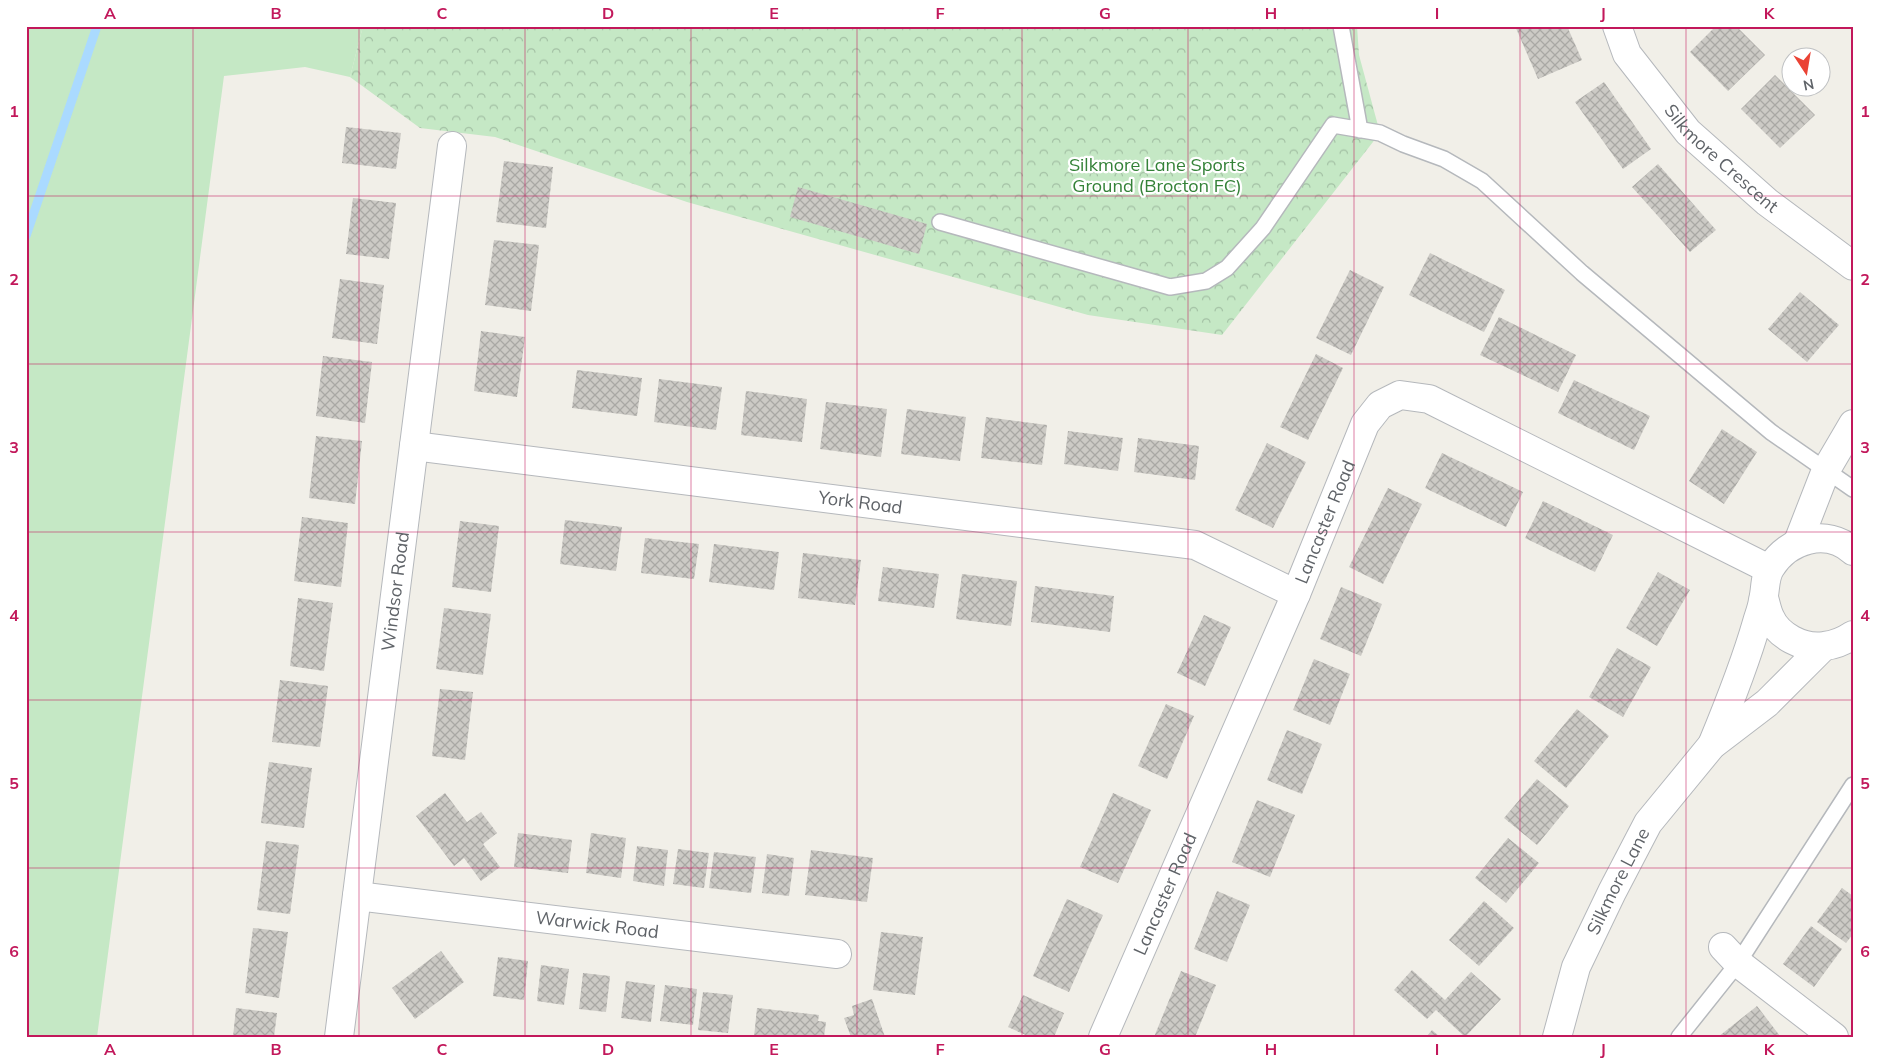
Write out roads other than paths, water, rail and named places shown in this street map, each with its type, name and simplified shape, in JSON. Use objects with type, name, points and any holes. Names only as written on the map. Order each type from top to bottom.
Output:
[{"type":"street","name":"Silkmore Crescent","points":[[1617,26],[1627,54],[1688,132],[1767,202],[1853,266]]},
{"type":"street","name":"Windsor Road","points":[[339,1037],[452,146]]},
{"type":"street","name":"Lancaster Road","points":[[1103,1037],[1296,594],[1365,424],[1380,405],[1400,395],[1429,399],[1769,569]]},
{"type":"street","points":[[1798,542],[1826,470],[1853,424]]},
{"type":"street","name":"York Road","points":[[414,446],[1195,545],[1296,594]]},
{"type":"street","name":"Silkmore Lane","points":[[1712,745],[1744,666],[1764,598],[1764,583],[1769,569],[1781,552],[1798,542],[1815,538],[1832,540],[1848,546],[1853,551]]},
{"type":"street","name":"Silkmore Lane","points":[[1764,598],[1770,618],[1784,635],[1802,644],[1842,643]]},
{"type":"street","name":"Silkmore Lane","points":[[1557,1037],[1576,967],[1648,823],[1712,745],[1842,643]]},
{"type":"street","name":"Warwick Road","points":[[357,896],[837,954]]},
{"type":"street","points":[[1731,955],[1834,1037]]},
{"type":"lane","points":[[1341,26],[1360,130]]},
{"type":"lane","points":[[940,222],[1170,287],[1206,281],[1227,268],[1262,228],[1333,125],[1380,133],[1403,144],[1444,159],[1482,181],[1582,273],[1771,432],[1853,489]]},
{"type":"lane","points":[[1679,1037],[1731,955],[1853,785]]},
{"type":"waterway","points":[[26,236],[97,26]]},
{"type":"park label","name":"Silkmore Lane Sports Ground (Brocton FC)","points":[[1157,175]]}]
